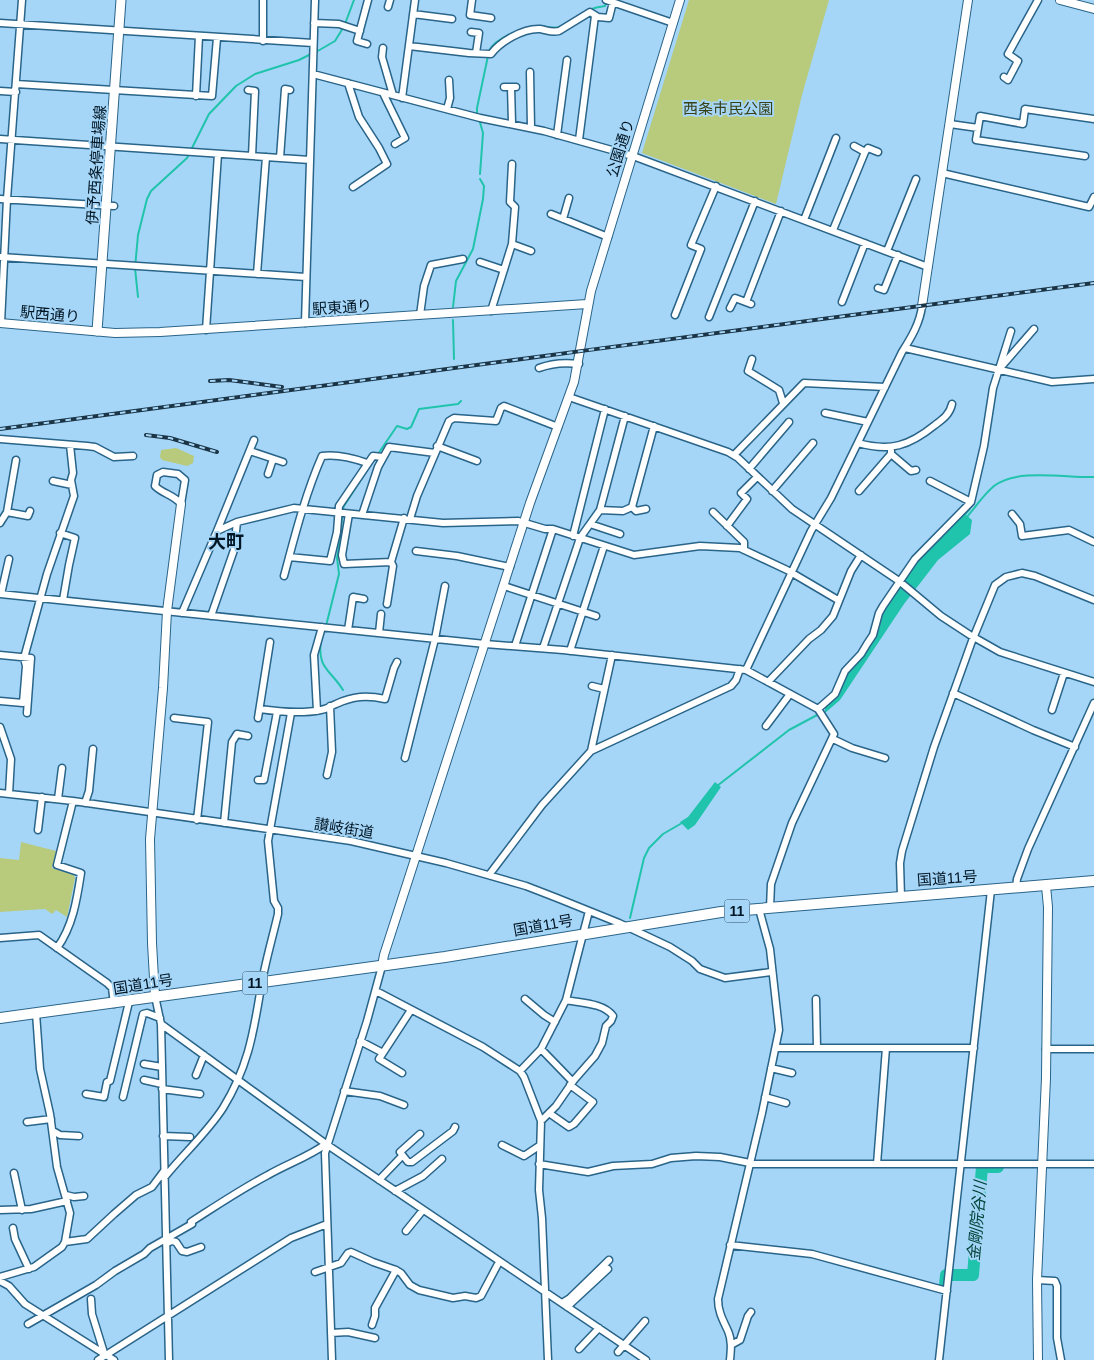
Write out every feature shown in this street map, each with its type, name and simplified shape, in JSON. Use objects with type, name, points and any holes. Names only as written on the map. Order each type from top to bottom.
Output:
[{"type":"highway","name":"国道11号","points":[[0,1018],[129,1002],[155,996],[382,966],[721,912],[1094,881]]},
{"type":"main road","name":"伊予西条停車場線","points":[[97,331],[102,263],[110,206],[110,146],[121,0]]},
{"type":"street","points":[[1,323],[4,199],[12,140],[22,0]]},
{"type":"street","points":[[263,0],[263,41]]},
{"type":"street","points":[[305,323],[315,0]]},
{"type":"street","points":[[368,44],[357,40],[370,0]]},
{"type":"street","points":[[388,7],[390,0]]},
{"type":"street","points":[[402,98],[414,0]]},
{"type":"street","points":[[472,0],[470,15],[491,18]]},
{"type":"street","name":"公園通り","points":[[382,966],[524,522],[569,397],[579,364],[587,304],[680,0]]},
{"type":"street","points":[[489,875],[542,805],[591,751],[731,686],[743,670],[916,328],[922,306],[968,0]]},
{"type":"street","points":[[1004,77],[1008,80],[1018,61],[1008,54],[1038,0]]},
{"type":"street","points":[[1060,0],[1094,9]]},
{"type":"street","points":[[409,46],[489,54],[522,32],[539,29],[554,32],[590,12],[595,16],[609,18],[609,1],[673,23]]},
{"type":"street","points":[[413,14],[452,19]]},
{"type":"street","points":[[579,140],[595,16]]},
{"type":"street","points":[[0,23],[313,44]]},
{"type":"street","points":[[314,23],[339,24],[360,31]]},
{"type":"street","points":[[471,32],[479,33],[476,53]]},
{"type":"street","points":[[196,96],[199,36]]},
{"type":"street","points":[[16,84],[212,96],[217,38]]},
{"type":"street","points":[[383,48],[382,58],[393,95]]},
{"type":"street","points":[[557,134],[567,60]]},
{"type":"street","points":[[530,72],[531,128]]},
{"type":"street","points":[[313,74],[478,117],[557,134],[633,156],[928,267]]},
{"type":"street","points":[[447,109],[450,98],[449,80]]},
{"type":"street","points":[[348,84],[359,117],[387,164],[353,187]]},
{"type":"street","points":[[510,87],[512,123]]},
{"type":"street","points":[[280,158],[285,89],[290,90]]},
{"type":"street","points":[[248,90],[255,91],[252,156]]},
{"type":"street","points":[[0,91],[16,92]]},
{"type":"street","points":[[383,93],[404,138],[395,144]]},
{"type":"street","points":[[1085,156],[976,140],[980,116],[1023,124],[1025,109],[1094,119]]},
{"type":"street","points":[[950,124],[978,128]]},
{"type":"street","points":[[804,220],[836,138]]},
{"type":"street","points":[[0,139],[310,160]]},
{"type":"street","points":[[854,146],[865,152]]},
{"type":"street","points":[[832,230],[865,152],[868,148],[878,152]]},
{"type":"street","points":[[206,330],[218,154]]},
{"type":"street","points":[[257,274],[266,157]]},
{"type":"street","points":[[492,311],[512,244],[515,207],[510,202],[512,164]]},
{"type":"street","points":[[942,174],[1089,208],[1094,197]]},
{"type":"street","points":[[887,251],[916,179]]},
{"type":"street","points":[[674,316],[701,248],[691,245],[716,186]]},
{"type":"street","points":[[563,219],[569,198]]},
{"type":"street","points":[[4,199],[110,206]]},
{"type":"street","points":[[709,317],[755,201]]},
{"type":"street","points":[[730,308],[734,298],[748,303],[782,211]]},
{"type":"street","points":[[551,214],[608,237]]},
{"type":"street","points":[[842,302],[865,243]]},
{"type":"street","points":[[512,244],[531,251]]},
{"type":"street","points":[[878,288],[884,290],[898,255]]},
{"type":"street","points":[[2,257],[306,277]]},
{"type":"street","points":[[420,315],[424,286],[431,264],[462,259]]},
{"type":"street","points":[[480,262],[504,270]]},
{"type":"street","name":"駅東通り","points":[[97,331],[134,333],[206,330],[587,304]]},
{"type":"street","name":"駅西通り","points":[[1,323],[97,331]]},
{"type":"street","points":[[999,370],[1034,329]]},
{"type":"street","points":[[820,712],[835,694],[845,671],[861,654],[873,635],[879,613],[900,582],[923,550],[970,502],[984,446],[993,388],[1011,331]]},
{"type":"street","points":[[905,348],[1052,382],[1094,379]]},
{"type":"street","points":[[752,359],[748,371],[779,390],[783,403]]},
{"type":"street","points":[[538,368],[549,364],[567,362],[579,364]]},
{"type":"street","points":[[734,456],[804,383],[885,387]]},
{"type":"street","points":[[569,397],[734,456],[792,509],[900,582],[941,616],[974,638],[1000,652],[1094,682]]},
{"type":"street","points":[[858,443],[880,448],[912,442],[941,420],[950,410],[952,404]]},
{"type":"street","points":[[387,604],[393,566],[391,562],[407,519],[449,421],[454,418],[496,422],[501,408],[504,406],[558,427]]},
{"type":"street","points":[[572,536],[605,409]]},
{"type":"street","points":[[825,413],[868,422]]},
{"type":"street","points":[[543,648],[580,538],[600,510],[625,416]]},
{"type":"street","points":[[749,469],[789,422]]},
{"type":"street","points":[[632,507],[654,426]]},
{"type":"street","points":[[0,439],[95,447],[114,457],[133,456]]},
{"type":"street","points":[[182,613],[254,440]]},
{"type":"street","points":[[772,492],[812,443]]},
{"type":"street","points":[[0,701],[23,703],[26,666],[24,658],[60,532],[74,496],[71,480],[73,473],[70,444]]},
{"type":"street","points":[[362,515],[378,467],[389,447],[436,450],[477,462]]},
{"type":"street","points":[[859,491],[890,454],[891,447]]},
{"type":"street","points":[[250,451],[283,462]]},
{"type":"street","points":[[890,454],[911,471],[916,470]]},
{"type":"street","points":[[284,576],[312,477],[322,456],[330,455],[357,459],[367,463]]},
{"type":"street","points":[[382,457],[373,456],[339,506],[343,513],[342,555],[344,564],[391,562]]},
{"type":"street","points":[[268,474],[273,459]]},
{"type":"street","points":[[0,523],[7,512],[16,460]]},
{"type":"street","points":[[169,1360],[162,1067],[160,1021],[155,996],[152,943],[150,847],[168,611],[180,504],[185,480],[178,474],[163,472],[156,475],[156,486],[160,490],[172,495],[180,504]]},
{"type":"street","points":[[727,526],[747,499],[741,493],[757,477]]},
{"type":"street","points":[[53,481],[72,485]]},
{"type":"street","points":[[930,481],[970,502]]},
{"type":"street","points":[[172,495],[179,493],[185,485]]},
{"type":"street","points":[[600,510],[623,511],[632,507]]},
{"type":"street","points":[[632,507],[636,510],[646,509]]},
{"type":"street","points":[[217,531],[237,522],[294,508],[443,523],[518,521],[545,529],[553,529],[634,556],[700,546],[744,550],[792,573],[838,600]]},
{"type":"street","points":[[7,512],[28,516],[30,511]]},
{"type":"street","points":[[713,512],[744,542],[744,550]]},
{"type":"street","points":[[289,557],[330,561],[343,513]]},
{"type":"street","points":[[1012,514],[1020,524],[1022,536],[1069,530],[1094,542]]},
{"type":"street","points":[[211,616],[234,550],[237,522]]},
{"type":"street","points":[[590,524],[620,534]]},
{"type":"street","points":[[515,646],[553,529]]},
{"type":"street","points":[[60,532],[75,538],[63,600]]},
{"type":"street","points":[[570,651],[604,546]]},
{"type":"street","points":[[416,551],[457,556],[510,567]]},
{"type":"street","points":[[768,682],[833,616],[851,571],[861,555]]},
{"type":"street","points":[[8,558],[1,594],[485,644],[612,655],[743,670],[820,712],[834,734],[833,740],[792,823],[771,884],[770,908]]},
{"type":"street","points":[[901,897],[900,863],[902,850],[934,747],[995,585],[1011,574],[1028,574],[1094,600]]},
{"type":"street","points":[[405,758],[435,639],[445,586]]},
{"type":"street","points":[[504,586],[596,616]]},
{"type":"street","points":[[348,630],[353,597],[364,598]]},
{"type":"street","points":[[379,633],[381,614]]},
{"type":"street","points":[[317,711],[314,655],[325,627]]},
{"type":"street","points":[[258,718],[270,642]]},
{"type":"street","points":[[0,655],[31,658],[27,713]]},
{"type":"street","points":[[591,751],[612,655]]},
{"type":"street","points":[[260,709],[291,713],[317,711],[337,703],[368,695],[384,699],[397,662]]},
{"type":"street","points":[[1052,710],[1064,672]]},
{"type":"street","points":[[592,686],[604,689]]},
{"type":"street","points":[[953,693],[1075,747]]},
{"type":"street","points":[[766,726],[790,694]]},
{"type":"street","points":[[1016,888],[1017,878],[1028,849],[1094,703]]},
{"type":"street","points":[[327,775],[332,752],[330,706]]},
{"type":"street","points":[[258,780],[264,780],[277,712]]},
{"type":"street","points":[[0,1279],[41,1262],[66,1242],[87,1239],[136,1195],[152,1187],[188,1152],[223,1109],[238,1080],[247,1058],[254,1029],[262,982],[278,914],[278,908],[274,901],[268,841],[291,713]]},
{"type":"street","points":[[174,718],[208,722],[197,820]]},
{"type":"street","points":[[0,727],[11,759],[9,794]]},
{"type":"street","points":[[224,824],[232,742],[238,734],[248,736]]},
{"type":"street","points":[[833,740],[885,758]]},
{"type":"street","points":[[85,803],[89,791],[93,749]]},
{"type":"street","points":[[58,799],[62,768]]},
{"type":"street","name":"讃岐街道","points":[[0,792],[351,841],[416,856],[526,886],[627,927],[670,947],[692,960],[700,969],[725,978],[772,972]]},
{"type":"street","points":[[38,830],[42,797]]},
{"type":"street","points":[[57,948],[64,938],[77,903],[81,873],[57,865],[73,801]]},
{"type":"street","points":[[1038,1360],[1036,1280],[1046,1049],[1048,907],[1046,886]]},
{"type":"street","points":[[939,1360],[991,890]]},
{"type":"street","points":[[730,1360],[731,1345],[728,1330],[718,1307],[720,1287],[772,1068],[779,1030],[770,949],[759,909]]},
{"type":"street","points":[[520,1071],[541,1049],[566,1000],[589,911]]},
{"type":"street","points":[[0,938],[39,936],[107,983],[112,988],[114,1004]]},
{"type":"street","points":[[332,1360],[324,1160],[326,1144],[376,991],[382,966]]},
{"type":"street","points":[[376,991],[483,1046],[520,1071],[541,1122],[539,1146],[548,1360]]},
{"type":"street","points":[[816,998],[817,1048]]},
{"type":"street","points":[[525,999],[555,1022]]},
{"type":"street","points":[[541,1122],[595,1056],[602,1043],[606,1026],[613,1016],[602,1007],[566,1000]]},
{"type":"street","points":[[86,1094],[104,1097],[107,1082],[110,1081],[129,1002]]},
{"type":"street","points":[[402,1073],[379,1059],[411,1010]]},
{"type":"street","points":[[36,1013],[40,1068],[51,1119],[57,1167],[67,1198],[70,1223],[66,1242]]},
{"type":"street","points":[[123,1097],[124,1078],[135,1047],[143,1014],[147,1013],[326,1144],[646,1360]]},
{"type":"street","points":[[360,1041],[383,1053]]},
{"type":"street","points":[[128,1045],[135,1047]]},
{"type":"street","points":[[776,1048],[974,1048]]},
{"type":"street","points":[[877,1164],[886,1048]]},
{"type":"street","points":[[541,1049],[571,1083],[593,1102],[574,1124],[569,1127],[549,1113]]},
{"type":"street","points":[[1046,1049],[1094,1049]]},
{"type":"street","points":[[196,1075],[204,1055]]},
{"type":"street","points":[[144,1064],[162,1067]]},
{"type":"street","points":[[772,1068],[792,1073]]},
{"type":"street","points":[[144,1080],[200,1094]]},
{"type":"street","points":[[344,1091],[380,1096],[404,1105]]},
{"type":"street","points":[[765,1097],[786,1103]]},
{"type":"street","points":[[27,1122],[51,1119]]},
{"type":"street","points":[[420,1134],[400,1152],[408,1162],[412,1162],[453,1131],[455,1127]]},
{"type":"street","points":[[53,1132],[60,1135],[78,1136]]},
{"type":"street","points":[[163,1136],[190,1137]]},
{"type":"street","points":[[28,1324],[96,1285],[144,1254],[150,1248],[166,1241],[192,1224],[191,1222],[266,1176],[288,1164],[299,1161],[326,1144]]},
{"type":"street","points":[[502,1144],[524,1156],[539,1146]]},
{"type":"street","points":[[379,1180],[402,1156]]},
{"type":"street","points":[[540,1164],[588,1172],[613,1166],[652,1164],[671,1158],[696,1156],[720,1157],[749,1163],[1094,1164]]},
{"type":"street","points":[[395,1191],[423,1176],[442,1159]]},
{"type":"street","points":[[14,1173],[22,1210]]},
{"type":"street","points":[[0,1210],[22,1210],[67,1198],[84,1196]]},
{"type":"street","points":[[406,1232],[423,1210]]},
{"type":"street","points":[[98,1360],[291,1238],[327,1224]]},
{"type":"street","points":[[13,1228],[15,1239],[28,1269]]},
{"type":"street","points":[[166,1241],[176,1242],[182,1251],[187,1252],[201,1247]]},
{"type":"street","points":[[730,1245],[812,1254],[947,1291]]},
{"type":"street","points":[[315,1272],[341,1263],[352,1252],[396,1270],[401,1273],[410,1285],[420,1290],[453,1298],[465,1296],[476,1298],[481,1296],[499,1262]]},
{"type":"street","points":[[564,1305],[609,1260]]},
{"type":"street","points":[[564,1305],[608,1269]]},
{"type":"street","points":[[372,1325],[375,1308],[396,1270]]},
{"type":"street","points":[[0,1279],[9,1286],[21,1301],[105,1357],[114,1360]]},
{"type":"street","points":[[1036,1280],[1055,1281],[1057,1338],[1061,1360]]},
{"type":"street","points":[[91,1299],[90,1309],[105,1357]]},
{"type":"street","points":[[731,1345],[740,1340],[748,1316],[752,1312]]},
{"type":"street","points":[[618,1352],[645,1321]]},
{"type":"street","points":[[579,1349],[598,1328]]},
{"type":"street","points":[[331,1333],[348,1332],[375,1338]]},
{"type":"green space","name":"西条市民公園","points":[[689,0],[829,0],[802,95],[776,204],[642,153]]},
{"type":"green space","points":[[176,448],[194,456],[193,463],[187,466],[162,460],[160,457],[161,450]]},
{"type":"green space","points":[[21,842],[56,851],[52,868],[74,875],[67,917],[56,910],[52,914],[45,909],[0,912],[0,858],[19,860]]},
{"type":"shaded area","points":[[970,507],[971,509],[966,515],[972,520],[970,534],[938,560],[904,604],[840,700],[825,713],[825,707],[838,697],[849,671],[860,660],[871,644],[879,628],[884,611],[917,561]]},
{"type":"shaded area","points":[[715,782],[721,787],[695,825],[688,830],[680,822],[688,817]]},
{"type":"waterway","points":[[345,24],[354,0]]},
{"type":"waterway","points":[[489,51],[497,42],[519,30],[534,26],[559,27],[591,9],[605,6],[606,3]]},
{"type":"waterway","points":[[316,52],[335,41],[343,28]]},
{"type":"waterway","points":[[138,297],[135,268],[138,235],[147,199],[151,191],[187,158],[209,114],[236,86],[255,74],[299,60],[311,54]]},
{"type":"waterway","points":[[477,115],[488,56]]},
{"type":"waterway","points":[[479,119],[483,133],[480,174]]},
{"type":"waterway","points":[[453,307],[456,281],[473,249],[483,199],[484,186],[480,179]]},
{"type":"waterway","points":[[453,320],[454,359]]},
{"type":"waterway","points":[[378,454],[397,426],[407,429],[411,427],[419,409],[458,404],[461,401]]},
{"type":"waterway","points":[[342,511],[375,458]]},
{"type":"waterway","points":[[966,518],[983,497],[994,486],[1004,480],[1015,477],[1042,475],[1094,477]]},
{"type":"waterway","points":[[326,626],[339,574],[337,558],[342,516]]},
{"type":"waterway","points":[[321,640],[320,650],[323,663],[343,690]]},
{"type":"waterway","points":[[717,786],[789,730],[819,714]]},
{"type":"waterway","points":[[630,918],[644,858],[649,848],[663,834],[682,823]]},
{"type":"waterway","name":"金剛院谷川","points":[[945,1285],[946,1275],[973,1275],[982,1167],[998,1167]]},
{"type":"railway","points":[[0,429],[1094,283]]},
{"type":"railway","points":[[210,381],[229,380],[282,387]]},
{"type":"railway","points":[[146,435],[170,438],[217,452]]},
{"type":"district","name":"大町","points":[[226,542]]}]
